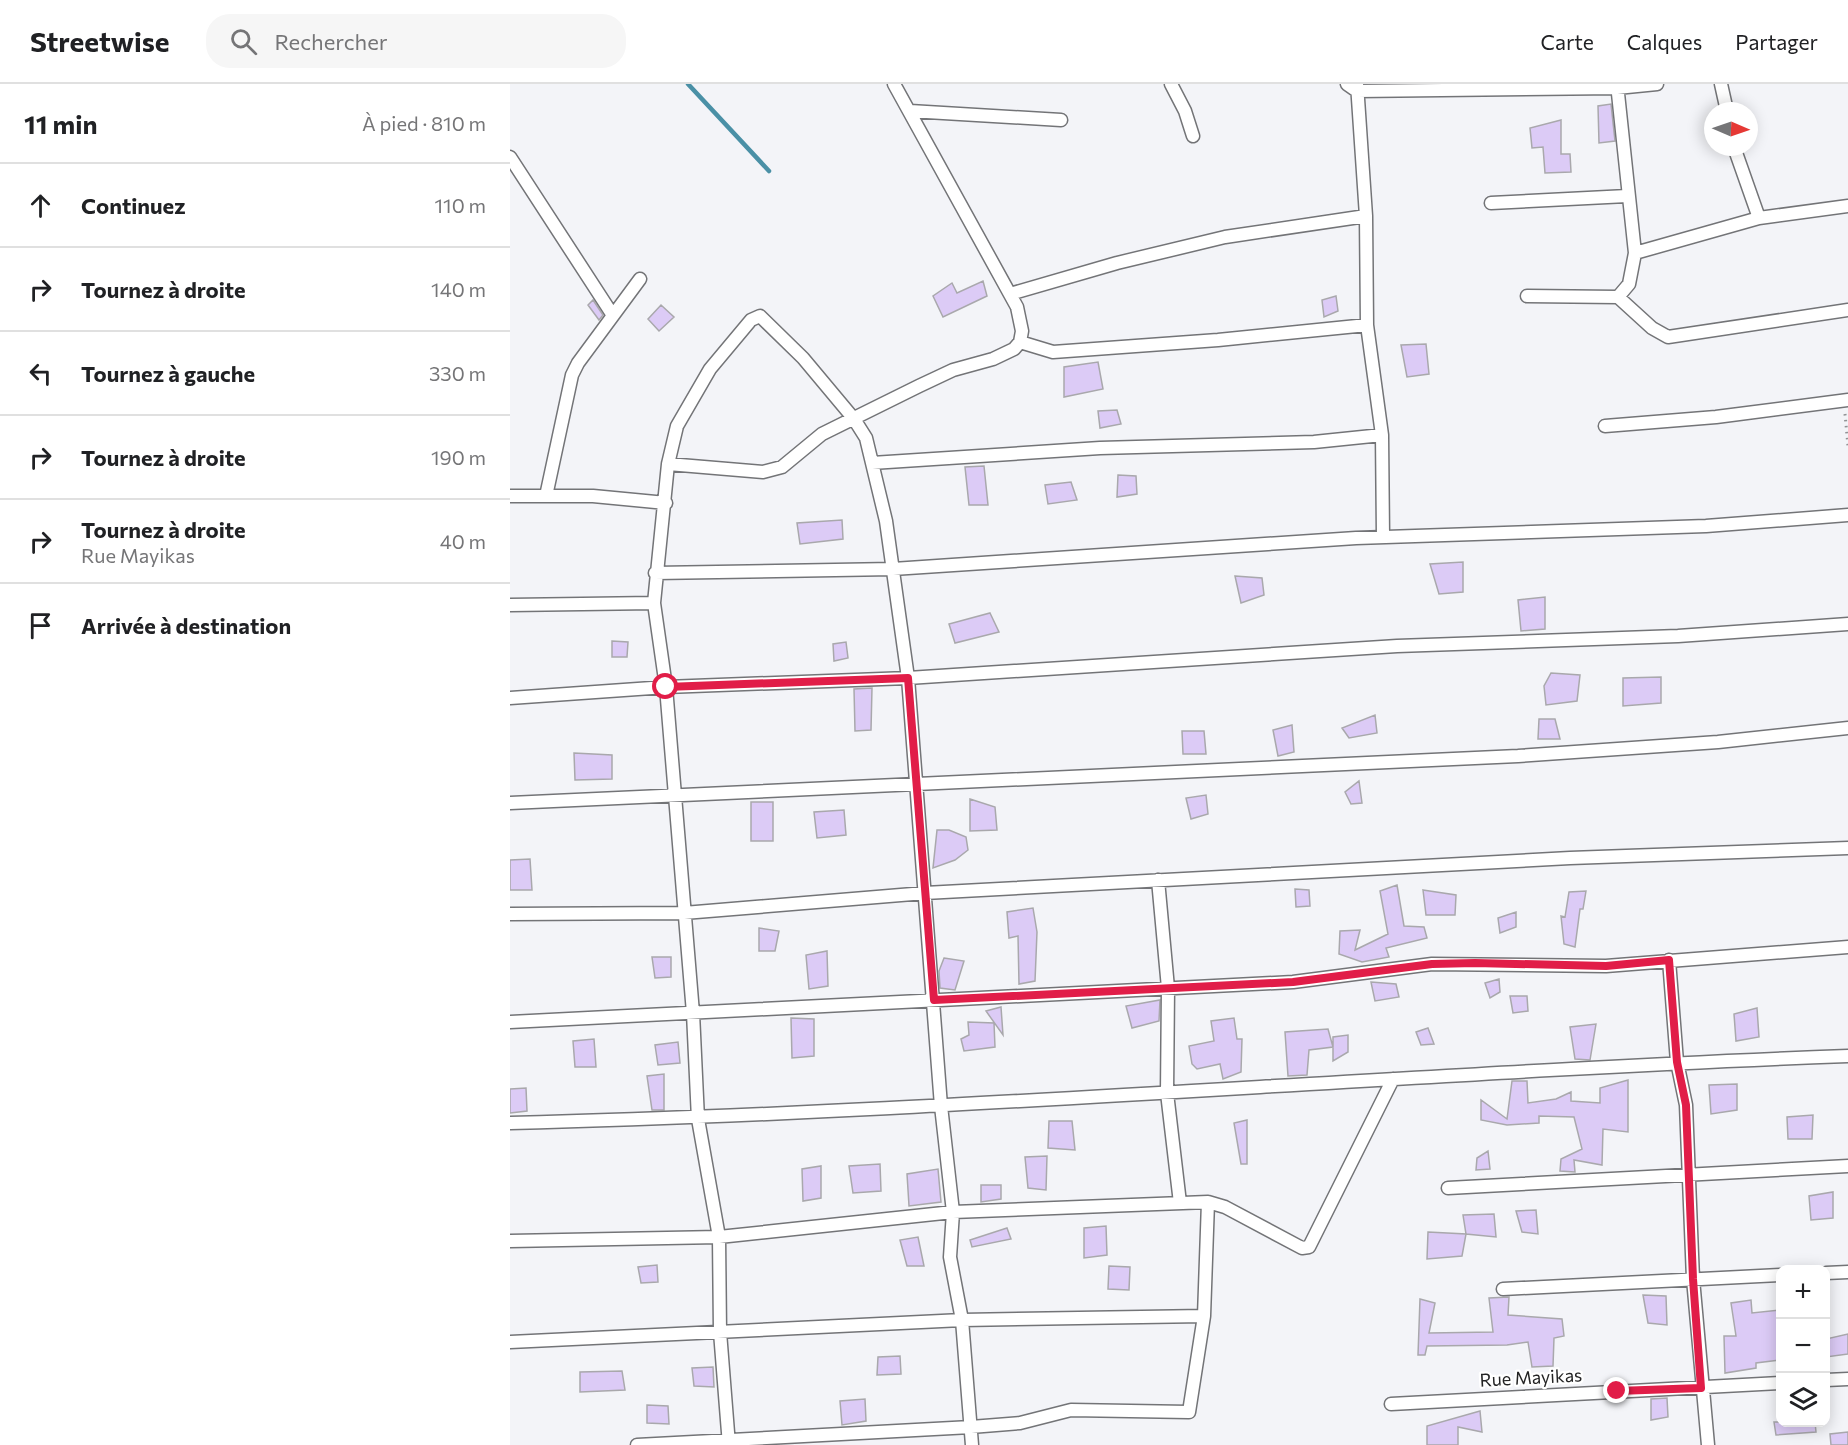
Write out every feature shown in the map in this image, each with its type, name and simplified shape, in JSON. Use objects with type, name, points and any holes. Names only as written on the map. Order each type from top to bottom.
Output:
[{"type":"street","points":[[668,464],[774,471],[822,434],[953,370],[1005,354],[1020,342],[1021,317],[1010,294],[894,84]]},
{"type":"street","points":[[1171,84],[1185,111],[1193,136]]},
{"type":"street","points":[[1383,537],[1382,435],[1367,325],[1366,216],[1354,86],[1657,84]]},
{"type":"street","points":[[1721,84],[1725,102]]},
{"type":"street","points":[[1617,86],[1635,253],[1629,284],[1618,297]]},
{"type":"street","points":[[910,111],[1061,120]]},
{"type":"street","points":[[1737,156],[1759,218]]},
{"type":"street","points":[[510,157],[612,314]]},
{"type":"street","points":[[1491,203],[1628,196]]},
{"type":"street","points":[[1635,253],[1759,218],[1848,206]]},
{"type":"street","points":[[1010,294],[1117,263],[1225,237],[1366,216]]},
{"type":"street","points":[[546,496],[572,375],[612,314],[640,279]]},
{"type":"street","points":[[1527,296],[1618,297],[1652,328],[1668,337],[1697,330],[1848,310]]},
{"type":"street","points":[[729,1443],[720,1332],[718,1237],[698,1119],[693,1013],[666,687],[654,603],[655,573],[666,503],[668,464],[677,426],[698,386],[751,320],[760,316],[803,358],[854,419],[866,438],[886,521],[908,678],[941,1106],[953,1212],[950,1257],[962,1320],[972,1445]]},
{"type":"street","points":[[1020,342],[1053,352],[1218,340],[1367,325]]},
{"type":"street","points":[[1605,426],[1716,417],[1846,400]]},
{"type":"street","points":[[872,463],[1100,448],[1314,442],[1382,435]]},
{"type":"street","points":[[510,496],[593,496],[666,503]]},
{"type":"street","points":[[655,573],[893,569],[1383,537],[1706,526],[1848,515]]},
{"type":"street","points":[[510,606],[654,603]]},
{"type":"street","points":[[510,698],[666,687],[908,678],[1397,646],[1678,636],[1848,624]]},
{"type":"street","points":[[510,803],[675,798],[1222,768],[1518,756],[1718,742],[1848,729]]},
{"type":"street","points":[[510,914],[684,913],[925,893],[1570,858],[1848,848]]},
{"type":"street","points":[[1158,880],[1168,988],[1167,1093],[1180,1203]]},
{"type":"street","points":[[510,1022],[1293,982],[1432,964],[1606,966],[1848,947]]},
{"type":"street","points":[[1669,960],[1677,1062],[1686,1105],[1693,1279],[1701,1388],[1708,1445]]},
{"type":"street","points":[[510,1123],[698,1119],[1393,1079],[1603,1070],[1677,1062],[1848,1056]]},
{"type":"street","points":[[510,1241],[718,1237],[953,1212],[1208,1202],[1225,1207],[1294,1246],[1309,1247],[1393,1079]]},
{"type":"street","points":[[1448,1188],[1848,1166]]},
{"type":"street","points":[[637,1445],[729,1443],[971,1428],[1020,1423],[1071,1410],[1189,1412],[1204,1316],[1208,1202]]},
{"type":"street","points":[[1830,1273],[1848,1272]]},
{"type":"street","points":[[1503,1289],[1776,1275]]},
{"type":"street","points":[[510,1342],[962,1320],[1204,1316]]},
{"type":"street","points":[[1830,1380],[1848,1379]]},
{"type":"street","name":"Rue Mayikas","points":[[1391,1404],[1776,1383]]},
{"type":"path","points":[[1846,400],[1848,446]]},
{"type":"building","points":[[1611,104],[1615,141],[1599,143],[1598,106]]},
{"type":"building","points":[[1561,120],[1561,154],[1570,154],[1571,172],[1545,173],[1543,147],[1532,148],[1530,128]]},
{"type":"building","points":[[983,281],[987,296],[943,317],[933,296],[952,283],[957,293]]},
{"type":"building","points":[[1336,296],[1338,311],[1324,317],[1322,300]]},
{"type":"building","points":[[593,300],[603,315],[599,320],[588,305]]},
{"type":"building","points":[[661,305],[674,317],[659,331],[648,319]]},
{"type":"building","points":[[1426,344],[1429,374],[1407,377],[1401,345]]},
{"type":"building","points":[[1098,362],[1103,389],[1064,397],[1064,367]]},
{"type":"building","points":[[1117,410],[1121,424],[1100,428],[1098,411]]},
{"type":"building","points":[[984,466],[988,505],[969,505],[965,467]]},
{"type":"building","points":[[1118,475],[1136,476],[1137,494],[1117,497]]},
{"type":"building","points":[[1071,482],[1077,500],[1048,504],[1045,485]]},
{"type":"building","points":[[842,520],[843,539],[800,544],[797,523]]},
{"type":"building","points":[[1463,562],[1463,592],[1439,594],[1430,564]]},
{"type":"building","points":[[1235,576],[1262,578],[1264,595],[1241,603]]},
{"type":"building","points":[[1545,597],[1545,629],[1521,631],[1518,600]]},
{"type":"building","points":[[990,613],[999,632],[955,643],[949,624]]},
{"type":"building","points":[[612,641],[628,642],[627,657],[612,657]]},
{"type":"building","points":[[846,642],[848,658],[834,661],[833,644]]},
{"type":"building","points":[[1551,673],[1580,675],[1577,701],[1546,705],[1544,686]]},
{"type":"building","points":[[1661,677],[1661,703],[1623,706],[1623,678]]},
{"type":"building","points":[[872,688],[871,730],[855,731],[854,689]]},
{"type":"building","points":[[1375,715],[1377,733],[1349,738],[1342,728]]},
{"type":"building","points":[[1539,719],[1555,719],[1560,739],[1538,739]]},
{"type":"building","points":[[1292,725],[1294,752],[1278,756],[1273,730]]},
{"type":"building","points":[[1182,731],[1204,731],[1206,754],[1183,754]]},
{"type":"building","points":[[574,753],[612,755],[612,779],[575,780]]},
{"type":"building","points":[[1359,781],[1362,803],[1351,804],[1345,792]]},
{"type":"building","points":[[1206,795],[1208,814],[1191,819],[1186,798]]},
{"type":"building","points":[[970,799],[995,807],[997,830],[970,831]]},
{"type":"building","points":[[751,802],[773,802],[773,841],[751,841]]},
{"type":"building","points":[[844,810],[846,835],[817,838],[814,812]]},
{"type":"building","points":[[937,830],[949,830],[966,837],[968,850],[955,860],[933,868]]},
{"type":"building","points":[[530,859],[532,890],[510,890],[510,860]]},
{"type":"building","points":[[1397,885],[1404,926],[1424,927],[1427,938],[1386,948],[1389,957],[1362,962],[1339,954],[1340,931],[1360,930],[1355,950],[1388,934],[1380,891]]},
{"type":"building","points":[[1295,889],[1309,890],[1310,906],[1296,907]]},
{"type":"building","points":[[1423,890],[1456,895],[1455,915],[1426,915]]},
{"type":"building","points":[[1586,891],[1583,909],[1580,909],[1575,947],[1564,944],[1561,916],[1565,917],[1569,892]]},
{"type":"building","points":[[1033,908],[1037,932],[1035,981],[1019,984],[1018,936],[1009,938],[1007,912]]},
{"type":"building","points":[[1516,912],[1516,927],[1500,933],[1498,918]]},
{"type":"building","points":[[759,928],[779,931],[775,951],[759,951]]},
{"type":"building","points":[[827,951],[828,986],[809,989],[806,955]]},
{"type":"building","points":[[652,957],[671,957],[671,977],[655,978]]},
{"type":"building","points":[[944,958],[964,961],[955,990],[940,988],[939,971]]},
{"type":"building","points":[[1499,979],[1500,992],[1490,998],[1485,983]]},
{"type":"building","points":[[1371,982],[1396,984],[1399,997],[1375,1001]]},
{"type":"building","points":[[1510,996],[1527,996],[1528,1011],[1513,1013]]},
{"type":"building","points":[[1160,1000],[1159,1021],[1132,1028],[1126,1006]]},
{"type":"building","points":[[1001,1007],[1003,1035],[986,1011]]},
{"type":"building","points":[[1757,1008],[1759,1037],[1736,1041],[1734,1014]]},
{"type":"building","points":[[791,1018],[814,1019],[814,1056],[792,1058]]},
{"type":"building","points":[[1234,1018],[1237,1039],[1242,1039],[1241,1072],[1223,1079],[1220,1064],[1197,1069],[1192,1064],[1189,1046],[1214,1041],[1211,1021]]},
{"type":"building","points":[[968,1022],[994,1023],[995,1047],[964,1051],[961,1039],[969,1035]]},
{"type":"building","points":[[1596,1024],[1590,1060],[1575,1059],[1570,1027]]},
{"type":"building","points":[[1428,1028],[1434,1044],[1421,1045],[1416,1032]]},
{"type":"building","points":[[1328,1029],[1333,1047],[1309,1050],[1307,1075],[1288,1076],[1285,1032]]},
{"type":"building","points":[[1348,1035],[1348,1052],[1333,1061],[1333,1037]]},
{"type":"building","points":[[594,1039],[596,1067],[575,1067],[573,1041]]},
{"type":"building","points":[[678,1042],[680,1063],[658,1065],[655,1045]]},
{"type":"building","points":[[664,1074],[664,1110],[652,1110],[647,1076]]},
{"type":"building","points":[[1628,1080],[1628,1132],[1603,1129],[1602,1165],[1574,1160],[1575,1172],[1560,1171],[1561,1159],[1582,1149],[1574,1117],[1539,1116],[1539,1123],[1507,1125],[1481,1120],[1481,1100],[1507,1119],[1512,1081],[1527,1081],[1528,1103],[1556,1099],[1571,1092],[1571,1101],[1600,1103],[1600,1088]]},
{"type":"building","points":[[1737,1084],[1737,1110],[1711,1114],[1709,1085]]},
{"type":"building","points":[[526,1088],[527,1111],[510,1113],[510,1089]]},
{"type":"building","points":[[1813,1115],[1812,1139],[1788,1139],[1787,1117]]},
{"type":"building","points":[[1247,1120],[1247,1164],[1241,1164],[1234,1123]]},
{"type":"building","points":[[1049,1121],[1072,1121],[1075,1150],[1048,1148]]},
{"type":"building","points":[[1488,1151],[1490,1169],[1476,1170],[1477,1158]]},
{"type":"building","points":[[1047,1156],[1046,1190],[1028,1188],[1025,1157]]},
{"type":"building","points":[[880,1164],[881,1191],[853,1193],[849,1166]]},
{"type":"building","points":[[821,1166],[821,1198],[803,1201],[802,1169]]},
{"type":"building","points":[[938,1169],[941,1202],[909,1206],[907,1174]]},
{"type":"building","points":[[981,1185],[1001,1185],[1001,1199],[981,1202]]},
{"type":"building","points":[[1833,1192],[1833,1218],[1811,1220],[1809,1196]]},
{"type":"building","points":[[1536,1210],[1538,1234],[1522,1232],[1516,1211]]},
{"type":"building","points":[[1494,1214],[1496,1237],[1466,1234],[1463,1215]]},
{"type":"building","points":[[1106,1226],[1107,1255],[1084,1258],[1084,1228]]},
{"type":"building","points":[[1007,1228],[1011,1239],[972,1247],[970,1240]]},
{"type":"building","points":[[1428,1232],[1466,1234],[1462,1256],[1427,1259]]},
{"type":"building","points":[[918,1237],[924,1266],[907,1266],[900,1240]]},
{"type":"building","points":[[657,1265],[658,1282],[641,1283],[638,1267]]},
{"type":"building","points":[[1109,1266],[1130,1267],[1129,1290],[1108,1289]]},
{"type":"building","points":[[1643,1295],[1666,1296],[1667,1325],[1648,1323]]},
{"type":"building","points":[[1509,1297],[1508,1315],[1562,1319],[1564,1336],[1554,1338],[1553,1366],[1532,1367],[1528,1342],[1507,1345],[1427,1346],[1425,1355],[1418,1355],[1420,1299],[1435,1303],[1429,1333],[1493,1332],[1489,1298]]},
{"type":"building","points":[[1751,1300],[1752,1313],[1776,1310],[1776,1360],[1756,1363],[1756,1368],[1725,1373],[1724,1336],[1736,1336],[1731,1303]]},
{"type":"building","points":[[1848,1334],[1848,1354],[1830,1356],[1830,1338]]},
{"type":"building","points":[[900,1356],[901,1374],[877,1375],[878,1357]]},
{"type":"building","points":[[713,1367],[714,1387],[694,1386],[692,1368]]},
{"type":"building","points":[[622,1371],[625,1390],[580,1392],[580,1372]]},
{"type":"building","points":[[1667,1398],[1668,1417],[1651,1420],[1651,1399]]},
{"type":"building","points":[[865,1399],[866,1421],[842,1425],[840,1401]]},
{"type":"building","points":[[647,1405],[668,1406],[669,1424],[647,1423]]},
{"type":"building","points":[[1480,1411],[1482,1432],[1458,1427],[1458,1445],[1427,1445],[1427,1426]]},
{"type":"building","points":[[1774,1422],[1776,1422],[1776,1427],[1816,1427],[1816,1432],[1776,1435]]},
{"type":"building","points":[[1848,1432],[1848,1445],[1831,1445],[1830,1434]]},
{"type":"waterway","points":[[688,84],[769,171]]},
{"type":"route","points":[[666,687],[908,678],[934,1000],[1293,982],[1432,964],[1606,966],[1669,960],[1677,1062],[1686,1105],[1693,1279],[1701,1388],[1617,1391]]}]
